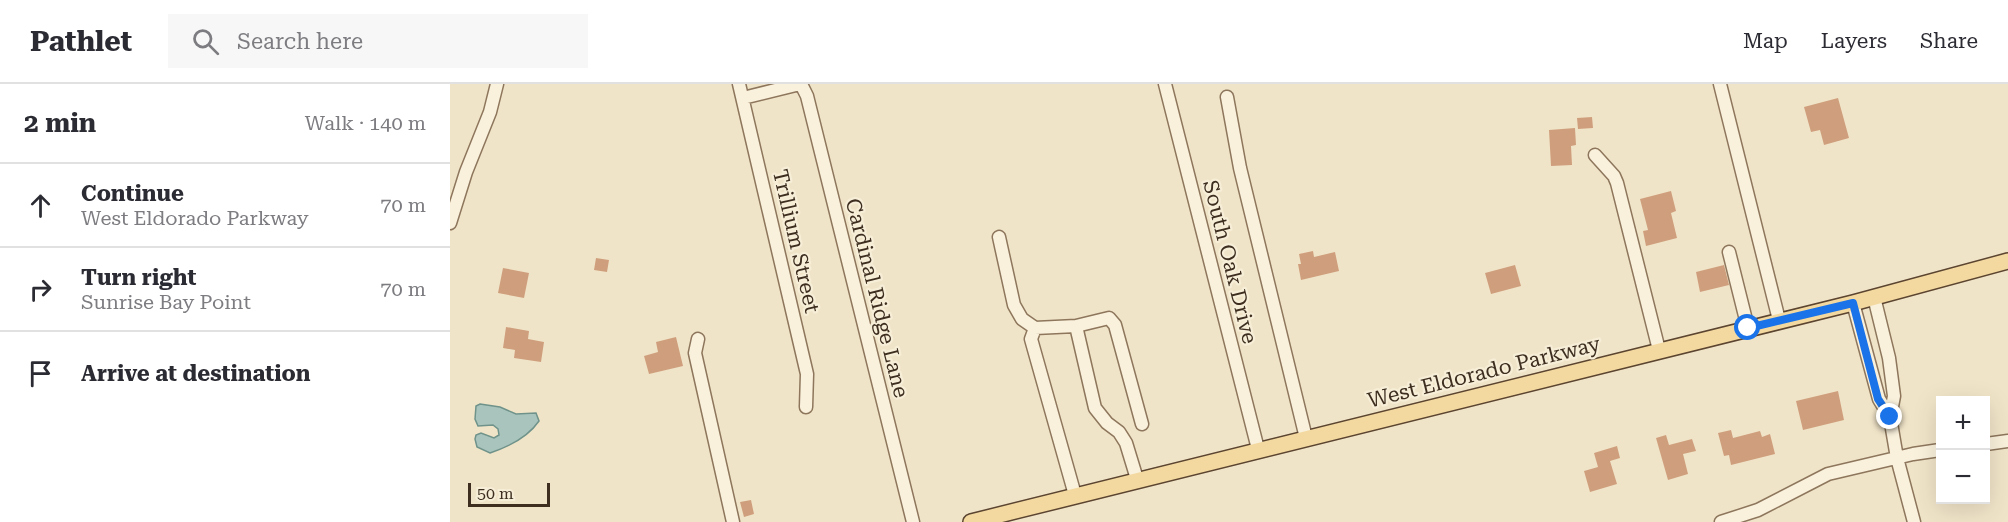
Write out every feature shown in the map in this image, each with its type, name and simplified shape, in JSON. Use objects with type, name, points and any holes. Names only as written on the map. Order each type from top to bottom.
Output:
[{"type":"main road","name":"West Eldorado Parkway","points":[[970,522],[1853,303],[2008,261]]},
{"type":"street","points":[[450,223],[466,172],[490,112],[497,84]]},
{"type":"street","name":"Trillium Street","points":[[739,84],[807,374],[806,407]]},
{"type":"street","points":[[743,98],[801,84]]},
{"type":"street","name":"Cardinal Ridge Lane","points":[[801,84],[807,96],[914,522]]},
{"type":"street","name":"South Oak Drive","points":[[1165,84],[1258,449]]},
{"type":"street","points":[[1720,84],[1779,320]]},
{"type":"street","points":[[1227,97],[1240,168],[1306,438]]},
{"type":"street","points":[[1595,155],[1614,176],[1617,183],[1659,350]]},
{"type":"street","points":[[999,237],[1014,305],[1022,319],[1035,328],[1076,326],[1109,318],[1115,325],[1142,424]]},
{"type":"street","points":[[1729,252],[1748,328]]},
{"type":"street","points":[[1874,297],[1890,358],[1894,396],[1890,417],[1897,458],[1914,522]]},
{"type":"street","points":[[1853,303],[1878,399],[1890,417]]},
{"type":"street","points":[[1076,326],[1095,408],[1107,423],[1119,432],[1126,443],[1137,479]]},
{"type":"street","points":[[1035,328],[1031,339],[1075,495]]},
{"type":"street","points":[[698,339],[695,353],[734,522]]},
{"type":"street","points":[[1990,443],[2008,441]]},
{"type":"street","points":[[1721,522],[1758,510],[1828,474],[1936,451]]},
{"type":"water","points":[[480,404],[500,407],[516,414],[536,413],[539,421],[517,441],[490,453],[477,447],[476,435],[481,433],[494,438],[499,435],[498,429],[493,425],[478,426],[475,419],[476,406]]},
{"type":"building","points":[[1838,98],[1849,138],[1824,145],[1820,130],[1811,132],[1804,107]]},
{"type":"building","points":[[1592,117],[1593,128],[1578,129],[1577,118]]},
{"type":"building","points":[[1575,128],[1576,145],[1571,146],[1572,165],[1551,166],[1549,130]]},
{"type":"building","points":[[1671,191],[1676,211],[1671,213],[1677,238],[1646,246],[1643,231],[1648,230],[1640,199]]},
{"type":"building","points":[[1313,251],[1314,257],[1335,252],[1339,271],[1301,280],[1299,254]]},
{"type":"building","points":[[596,258],[609,260],[607,272],[594,270]]},
{"type":"building","points":[[1515,265],[1521,286],[1491,294],[1485,273]]},
{"type":"building","points":[[1724,265],[1729,285],[1700,292],[1696,272]]},
{"type":"building","points":[[503,268],[529,273],[524,298],[498,293]]},
{"type":"building","points":[[506,327],[529,331],[528,339],[544,342],[541,362],[514,358],[515,350],[503,348]]},
{"type":"building","points":[[676,337],[683,366],[649,374],[644,356],[658,352],[656,342]]},
{"type":"building","points":[[1838,391],[1844,420],[1803,430],[1796,401]]},
{"type":"building","points":[[1731,430],[1733,438],[1760,431],[1762,437],[1770,434],[1775,454],[1731,465],[1729,455],[1724,456],[1718,433]]},
{"type":"building","points":[[1666,435],[1669,445],[1692,439],[1696,451],[1683,454],[1688,474],[1668,480],[1656,438]]},
{"type":"building","points":[[1617,446],[1620,458],[1610,461],[1617,484],[1590,492],[1584,471],[1598,467],[1594,453]]},
{"type":"building","points":[[751,500],[754,514],[744,517],[740,502]]},
{"type":"route","points":[[1748,328],[1853,303],[1878,399],[1890,417]]}]
